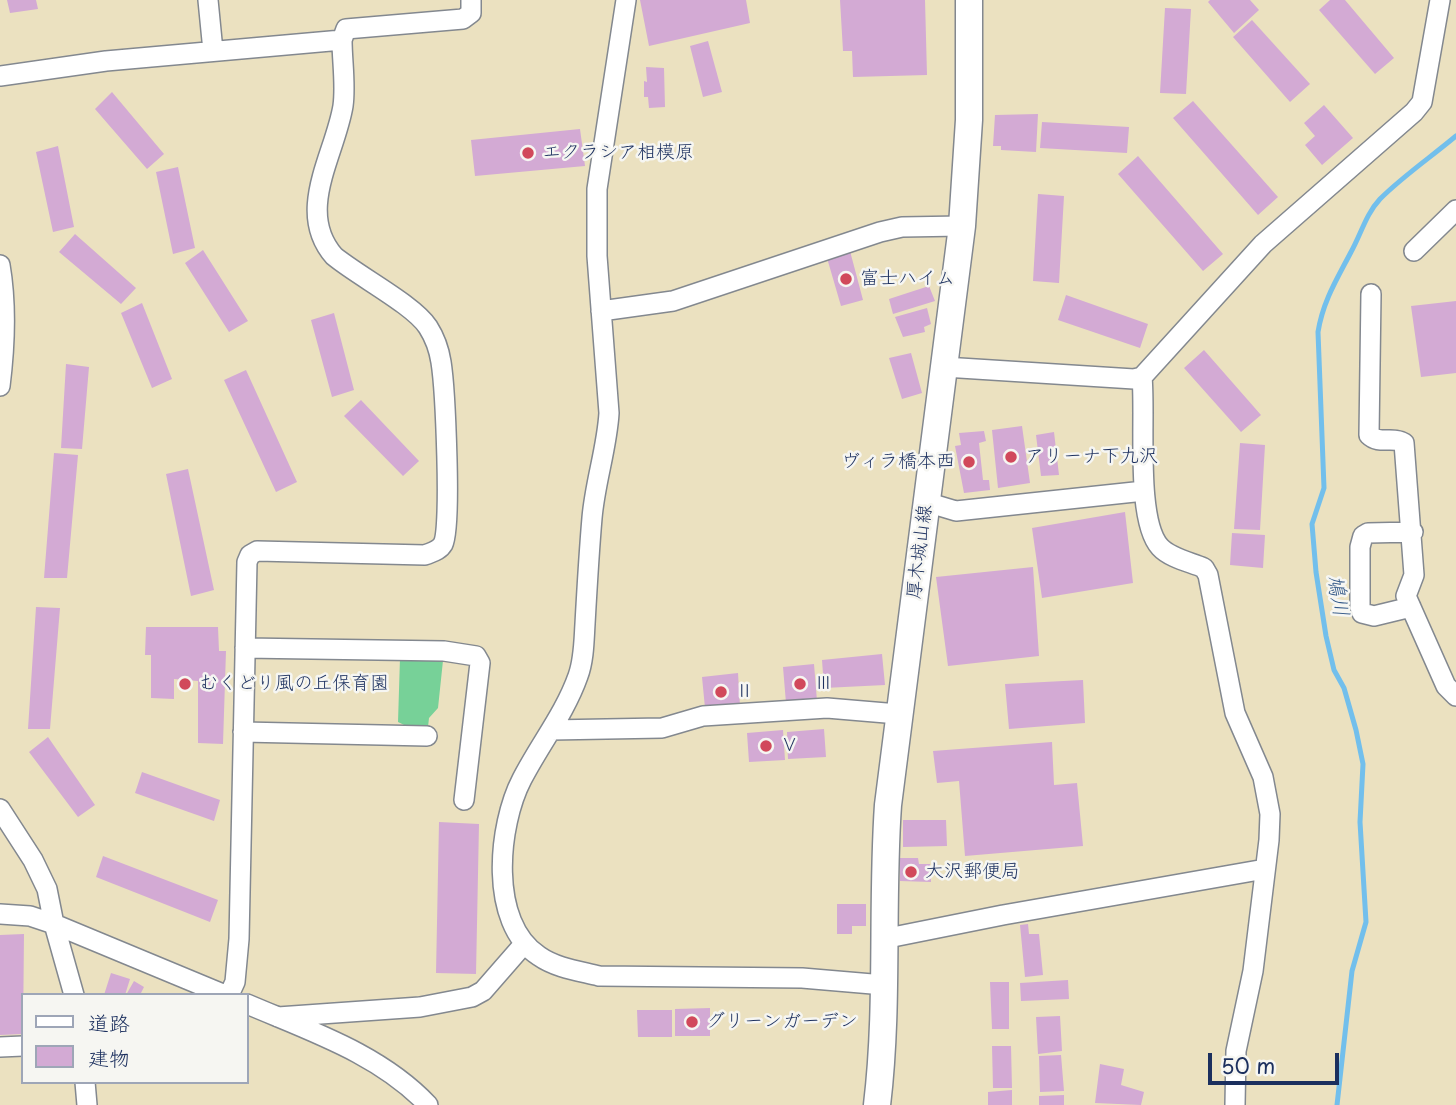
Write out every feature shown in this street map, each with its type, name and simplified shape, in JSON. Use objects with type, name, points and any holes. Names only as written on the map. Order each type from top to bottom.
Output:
[{"type":"main road","name":"厚木城山線","points":[[877,1105],[884,985],[884,859],[898,714],[962,226],[969,110],[969,0]]},
{"type":"street","points":[[208,0],[213,51]]},
{"type":"street","points":[[228,993],[235,982],[239,939],[247,562],[250,555],[257,551],[425,555],[439,549],[445,538],[445,421],[438,345],[421,317],[334,256],[324,244],[317,220],[320,188],[343,104],[342,40],[346,29],[463,19],[471,13],[471,0]]},
{"type":"street","points":[[626,0],[597,189],[597,256],[609,413],[608,431],[595,490],[580,666],[574,685],[511,803],[503,859],[504,894],[511,919],[524,944],[540,957],[553,963],[599,976],[802,978],[884,985]]},
{"type":"street","points":[[944,367],[1134,379],[1142,377],[1263,244],[1414,112],[1422,102],[1440,0]]},
{"type":"street","points":[[0,76],[106,61],[342,40]]},
{"type":"street","points":[[1414,251],[1456,210]]},
{"type":"street","points":[[601,311],[673,301],[880,232],[902,227],[962,226]]},
{"type":"street","points":[[0,265],[4,286],[0,386]]},
{"type":"street","points":[[1371,294],[1369,435],[1377,440],[1399,440],[1404,443],[1415,575],[1406,596],[1446,686],[1456,696]]},
{"type":"street","points":[[1142,377],[1144,491],[1153,531],[1161,548],[1204,568],[1208,575],[1235,713],[1264,777],[1270,814],[1253,971],[1236,1051],[1236,1105]]},
{"type":"street","points":[[926,502],[956,511],[1144,491]]},
{"type":"street","points":[[1411,607],[1374,616],[1362,613],[1360,547],[1363,536],[1368,533],[1413,532]]},
{"type":"street","points":[[245,648],[444,650],[476,656],[480,663],[464,800]]},
{"type":"street","points":[[551,730],[662,727],[704,716],[827,708],[898,714]]},
{"type":"street","points":[[243,732],[427,736]]},
{"type":"street","points":[[0,809],[33,860],[47,889],[73,993]]},
{"type":"street","points":[[883,939],[1265,869]]},
{"type":"street","points":[[0,915],[30,916],[54,924],[222,993]]},
{"type":"street","points":[[278,1017],[420,1007],[472,997],[483,991],[524,944]]},
{"type":"street","points":[[248,1004],[362,1055],[404,1083],[428,1105]]},
{"type":"street","points":[[0,1047],[21,1046]]},
{"type":"street","points":[[85,1084],[87,1105]]},
{"type":"green space","points":[[444,651],[438,708],[429,718],[427,736],[398,722],[400,658]]},
{"type":"building","points":[[7,0],[36,0],[38,9],[10,13]]},
{"type":"building","points":[[640,0],[746,0],[750,23],[649,46]]},
{"type":"building","points":[[840,0],[925,0],[927,75],[853,77],[852,51],[843,51]]},
{"type":"building","points":[[1250,0],[1259,10],[1234,33],[1208,2]]},
{"type":"building","points":[[1330,0],[1345,0],[1394,58],[1375,74],[1319,10]]},
{"type":"building","points":[[1165,8],[1191,9],[1186,94],[1160,93]]},
{"type":"building","points":[[1252,20],[1310,84],[1290,102],[1233,37]]},
{"type":"building","points":[[708,41],[722,92],[703,97],[690,46]]},
{"type":"building","points":[[646,67],[664,68],[665,107],[649,108],[648,97],[644,97]]},
{"type":"building","points":[[112,92],[164,154],[147,169],[95,109]]},
{"type":"building","points":[[1193,101],[1278,197],[1258,215],[1173,118]]},
{"type":"building","points":[[1324,105],[1353,138],[1322,165],[1305,145],[1315,136],[1304,123]]},
{"type":"building","points":[[1038,114],[1036,152],[1001,150],[1001,146],[993,146],[995,115]]},
{"type":"building","points":[[1042,122],[1129,127],[1127,153],[1040,148]]},
{"type":"building","name":"エクラシア相模原","points":[[580,129],[585,166],[475,176],[471,140]]},
{"type":"building","points":[[58,146],[74,227],[53,232],[36,152]]},
{"type":"building","points":[[1138,156],[1223,254],[1203,271],[1118,174]]},
{"type":"building","points":[[178,167],[195,248],[173,254],[156,172]]},
{"type":"building","points":[[1038,194],[1064,196],[1059,283],[1033,281]]},
{"type":"building","points":[[75,234],[136,288],[121,304],[59,252]]},
{"type":"building","points":[[203,250],[248,321],[229,332],[185,263]]},
{"type":"building","name":"富士ハイム","points":[[850,251],[863,300],[841,306],[827,258]]},
{"type":"building","points":[[929,286],[935,301],[893,314],[889,299]]},
{"type":"building","points":[[1066,295],[1148,324],[1140,348],[1058,320]]},
{"type":"building","points":[[1456,301],[1456,373],[1421,377],[1411,306]]},
{"type":"building","points":[[142,303],[172,379],[152,388],[121,313]]},
{"type":"building","points":[[927,308],[931,324],[924,327],[925,332],[903,337],[895,317]]},
{"type":"building","points":[[334,313],[354,390],[332,397],[311,320]]},
{"type":"building","points":[[1204,350],[1261,415],[1241,432],[1184,368]]},
{"type":"building","points":[[911,353],[922,393],[902,399],[889,358]]},
{"type":"building","points":[[66,364],[89,367],[82,449],[61,448]]},
{"type":"building","points":[[246,370],[297,482],[276,492],[224,380]]},
{"type":"building","points":[[361,400],[419,461],[403,476],[344,416]]},
{"type":"building","name":"アリーナ下九沢","points":[[1022,426],[1030,483],[998,488],[992,430]]},
{"type":"building","name":"ヴィラ橋本西","points":[[984,431],[986,441],[979,443],[983,480],[989,480],[990,490],[964,493],[955,446],[961,445],[959,433]]},
{"type":"building","points":[[1054,432],[1059,475],[1041,476],[1036,435]]},
{"type":"building","points":[[1240,443],[1265,445],[1260,530],[1234,529]]},
{"type":"building","points":[[54,453],[78,455],[67,578],[44,578]]},
{"type":"building","points":[[188,469],[214,590],[191,596],[166,474]]},
{"type":"building","points":[[1125,512],[1133,583],[1042,598],[1032,528]]},
{"type":"building","points":[[1232,533],[1265,535],[1263,568],[1230,565]]},
{"type":"building","points":[[1033,567],[1039,656],[948,666],[936,577]]},
{"type":"building","points":[[36,607],[60,608],[50,729],[28,729]]},
{"type":"building","points":[[146,627],[218,627],[219,651],[226,651],[223,744],[198,743],[198,681],[174,679],[174,699],[151,698],[151,655],[145,655]]},
{"type":"building","points":[[882,654],[885,685],[824,688],[822,660]]},
{"type":"building","name":"Ⅲ","points":[[814,664],[817,701],[786,703],[783,667]]},
{"type":"building","name":"Ⅱ","points":[[738,673],[740,706],[705,708],[702,677]]},
{"type":"building","points":[[1083,680],[1085,723],[1009,729],[1005,684]]},
{"type":"building","points":[[824,729],[826,757],[788,759],[787,732]]},
{"type":"building","name":"Ⅴ","points":[[783,730],[785,760],[749,762],[747,733]]},
{"type":"building","points":[[48,737],[95,805],[78,817],[29,752]]},
{"type":"building","points":[[1052,742],[1054,785],[1077,783],[1083,846],[965,856],[959,781],[937,783],[933,751]]},
{"type":"building","points":[[142,772],[220,800],[214,821],[135,793]]},
{"type":"building","points":[[903,820],[946,820],[947,846],[903,847]]},
{"type":"building","points":[[439,822],[479,824],[476,974],[436,973]]},
{"type":"building","points":[[103,856],[218,900],[210,922],[96,877]]},
{"type":"building","points":[[900,858],[918,858],[919,864],[930,864],[931,882],[900,881]]},
{"type":"building","points":[[837,904],[866,904],[866,926],[852,926],[852,934],[837,934]]},
{"type":"building","points":[[1028,924],[1029,934],[1039,934],[1043,975],[1025,977],[1020,925]]},
{"type":"building","points":[[24,934],[21,1034],[0,1035],[0,935]]},
{"type":"building","points":[[111,973],[130,979],[126,993],[105,993]]},
{"type":"building","points":[[1068,980],[1069,999],[1021,1001],[1020,983]]},
{"type":"building","points":[[134,981],[144,987],[141,993],[127,993]]},
{"type":"building","points":[[990,982],[1009,982],[1009,1029],[992,1029]]},
{"type":"building","name":"グリーンガーデン","points":[[710,1008],[710,1036],[675,1036],[675,1009]]},
{"type":"building","points":[[637,1010],[672,1010],[672,1037],[638,1037]]},
{"type":"building","points":[[1060,1016],[1062,1051],[1038,1054],[1036,1017]]},
{"type":"building","points":[[992,1046],[1011,1046],[1012,1088],[993,1088]]},
{"type":"building","points":[[1061,1055],[1064,1091],[1040,1092],[1039,1056]]},
{"type":"building","points":[[1100,1064],[1124,1069],[1121,1085],[1144,1092],[1141,1105],[1095,1103]]},
{"type":"building","points":[[1012,1090],[1012,1105],[988,1105],[988,1092]]},
{"type":"building","points":[[1064,1095],[1064,1105],[1039,1105],[1039,1096]]},
{"type":"waterway","name":"鳩川","points":[[1337,1105],[1352,971],[1366,922],[1360,822],[1363,764],[1344,688],[1334,670],[1316,572],[1312,524],[1324,488],[1318,332],[1331,290],[1375,205],[1398,182],[1456,136]]},
{"type":"place","name":"エクラシア相模原","points":[[528,153]]},
{"type":"place","name":"富士ハイム","points":[[846,279]]},
{"type":"place","name":"アリーナ下九沢","points":[[1011,457]]},
{"type":"place","name":"ヴィラ橋本西","points":[[969,462]]},
{"type":"place","name":"むくどり風の丘保育園","points":[[185,684]]},
{"type":"place","name":"Ⅲ","points":[[800,684]]},
{"type":"place","name":"Ⅱ","points":[[721,692]]},
{"type":"place","name":"Ⅴ","points":[[766,746]]},
{"type":"place","name":"大沢郵便局","points":[[911,872]]},
{"type":"place","name":"グリーンガーデン","points":[[692,1022]]}]
